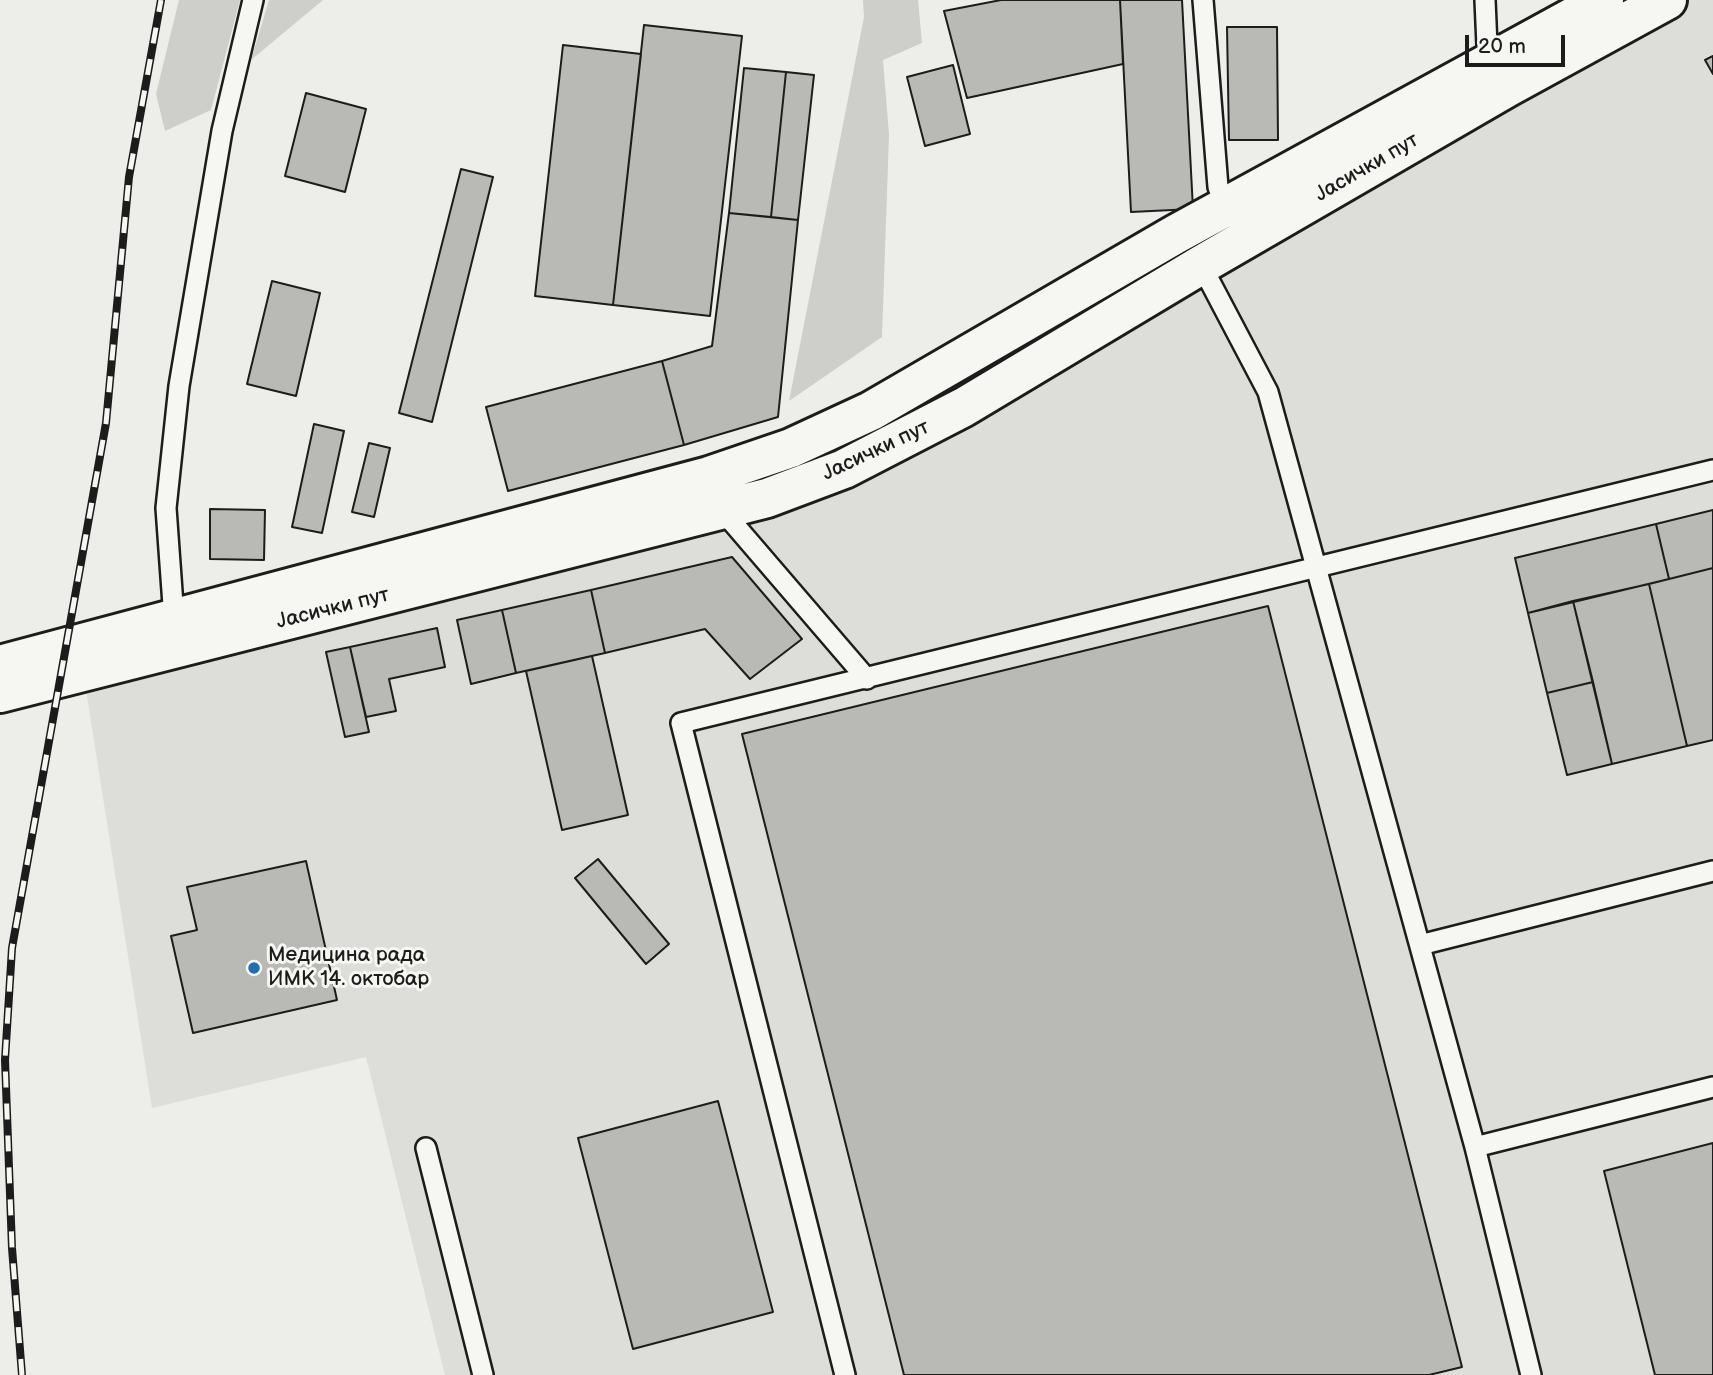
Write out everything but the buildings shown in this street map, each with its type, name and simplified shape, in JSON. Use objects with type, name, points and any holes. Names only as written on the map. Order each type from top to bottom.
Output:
[{"type":"main road","name":"Јасички пут","points":[[0,693],[721,509],[780,493],[844,469],[909,438],[1245,239],[1502,74],[1604,0]]},
{"type":"main road","name":"Јасички пут","points":[[0,665],[709,476],[791,448],[871,411],[1224,208],[1502,74],[1667,0]]},
{"type":"lane","points":[[174,618],[166,508],[179,386],[222,131],[253,0]]},
{"type":"lane","points":[[1203,0],[1218,187],[1224,208],[1245,239]]},
{"type":"lane","points":[[1485,0],[1487,46],[1502,74]]},
{"type":"lane","points":[[1182,231],[1268,393],[1475,1147],[1531,1375]]},
{"type":"lane","points":[[845,1375],[681,723],[1713,470]]},
{"type":"lane","points":[[721,509],[867,679]]},
{"type":"lane","points":[[1420,946],[1713,871]]},
{"type":"lane","points":[[1475,1147],[1713,1087]]},
{"type":"lane","points":[[426,1148],[483,1375]]},
{"type":"shaded area","points":[[179,0],[240,0],[211,110],[165,131],[156,94]]},
{"type":"shaded area","points":[[269,0],[323,0],[251,60]]},
{"type":"shaded area","points":[[863,0],[918,0],[922,43],[883,60],[889,135],[882,337],[789,401],[864,17]]},
{"type":"shaded area","points":[[1676,0],[1713,0],[1713,1375],[445,1375],[366,1057],[152,1108],[83,671],[767,498]]},
{"type":"railway","points":[[22,1375],[12,1248],[5,1060],[12,948],[106,423],[129,177],[161,0]]},
{"type":"place","name":"Медицина рада ИМК 14. октобар","points":[[254,968]]}]
